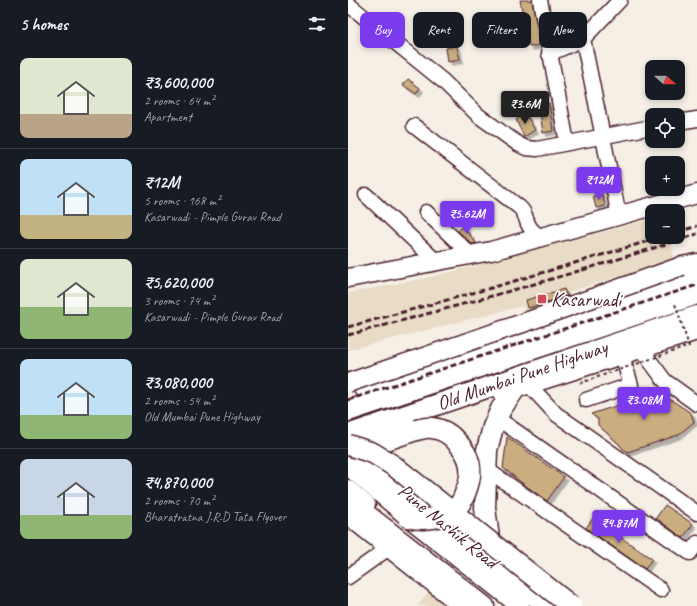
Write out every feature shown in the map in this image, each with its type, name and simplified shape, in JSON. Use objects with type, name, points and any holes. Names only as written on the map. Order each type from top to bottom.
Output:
[{"type":"highway","points":[[348,411],[697,294]]},
{"type":"highway","name":"Old Mumbai Pune Highway","points":[[356,444],[697,316]]},
{"type":"highway","points":[[512,578],[498,557],[489,538],[486,508],[486,469],[487,450],[493,426],[501,408],[522,387]]},
{"type":"highway","points":[[356,444],[431,428],[444,432],[453,438],[463,448],[471,470],[469,483],[464,497],[458,507],[446,514],[434,518],[420,519],[408,517]]},
{"type":"highway","points":[[356,444],[394,466],[571,606]]},
{"type":"highway","name":"Pune Nashik Road","points":[[356,444],[512,578],[547,606]]},
{"type":"highway","points":[[348,514],[464,606]]},
{"type":"main road","points":[[348,278],[491,251],[697,194]]},
{"type":"main road","points":[[348,383],[690,264]]},
{"type":"main road","points":[[348,392],[531,333],[697,277]]},
{"type":"main road","points":[[520,606],[408,517],[356,444],[400,423],[522,387],[697,331]]},
{"type":"main road","points":[[348,498],[430,561],[485,606]]},
{"type":"street","points":[[540,0],[567,143]]},
{"type":"street","points":[[587,35],[620,0]]},
{"type":"street","points":[[348,4],[444,81],[479,116],[526,148],[537,149],[645,128]]},
{"type":"street","points":[[549,54],[563,48]]},
{"type":"street","points":[[585,48],[619,216]]},
{"type":"street","points":[[685,121],[697,119]]},
{"type":"street","points":[[414,126],[519,207],[524,212],[528,224],[541,238]]},
{"type":"street","points":[[366,195],[437,262]]},
{"type":"street","points":[[426,212],[471,255]]},
{"type":"street","points":[[641,349],[665,381],[697,404]]},
{"type":"street","points":[[586,400],[631,385],[622,355]]},
{"type":"street","points":[[522,387],[556,414],[697,513]]},
{"type":"street","points":[[497,418],[690,553],[697,543]]},
{"type":"street","points":[[486,469],[661,590]]},
{"type":"street","points":[[348,476],[509,606]]},
{"type":"street","points":[[348,487],[410,539],[497,606]]},
{"type":"street","points":[[348,577],[390,547]]},
{"type":"path","points":[[580,383],[688,346],[675,304]]},
{"type":"shaded area","points":[[645,221],[645,244],[671,244],[675,260],[568,292],[570,297],[525,311],[523,306],[348,350],[348,293],[431,277]]},
{"type":"shaded area","points":[[429,590],[448,606],[418,606]]},
{"type":"building","points":[[520,0],[532,0],[539,45],[531,47],[531,12],[522,12]]},
{"type":"building","points":[[446,48],[457,48],[460,60],[448,62]]},
{"type":"building","points":[[408,79],[420,88],[416,94],[403,85]]},
{"type":"building","points":[[549,103],[553,131],[543,133],[539,105]]},
{"type":"building","points":[[525,113],[535,130],[524,137],[516,120]]},
{"type":"building","points":[[602,194],[605,206],[596,208],[593,196]]},
{"type":"building","points":[[463,226],[476,243],[472,244],[458,231]]},
{"type":"building","points":[[564,289],[567,296],[528,308],[526,300]]},
{"type":"building","points":[[659,392],[691,413],[694,422],[678,435],[628,452],[598,425],[598,419],[591,414]]},
{"type":"building","points":[[507,437],[564,477],[547,501],[503,468]]},
{"type":"building","points":[[665,505],[693,524],[683,538],[656,518]]},
{"type":"building","points":[[593,518],[652,559],[645,569],[586,528]]},
{"type":"railway","points":[[685,230],[697,226]]},
{"type":"railway","points":[[348,335],[523,287],[697,234]]},
{"type":"railway","points":[[348,327],[491,288],[645,242]]},
{"type":"railway","points":[[348,400],[697,285]]},
{"type":"place","name":"Kasarwadi","points":[[542,299]]}]
